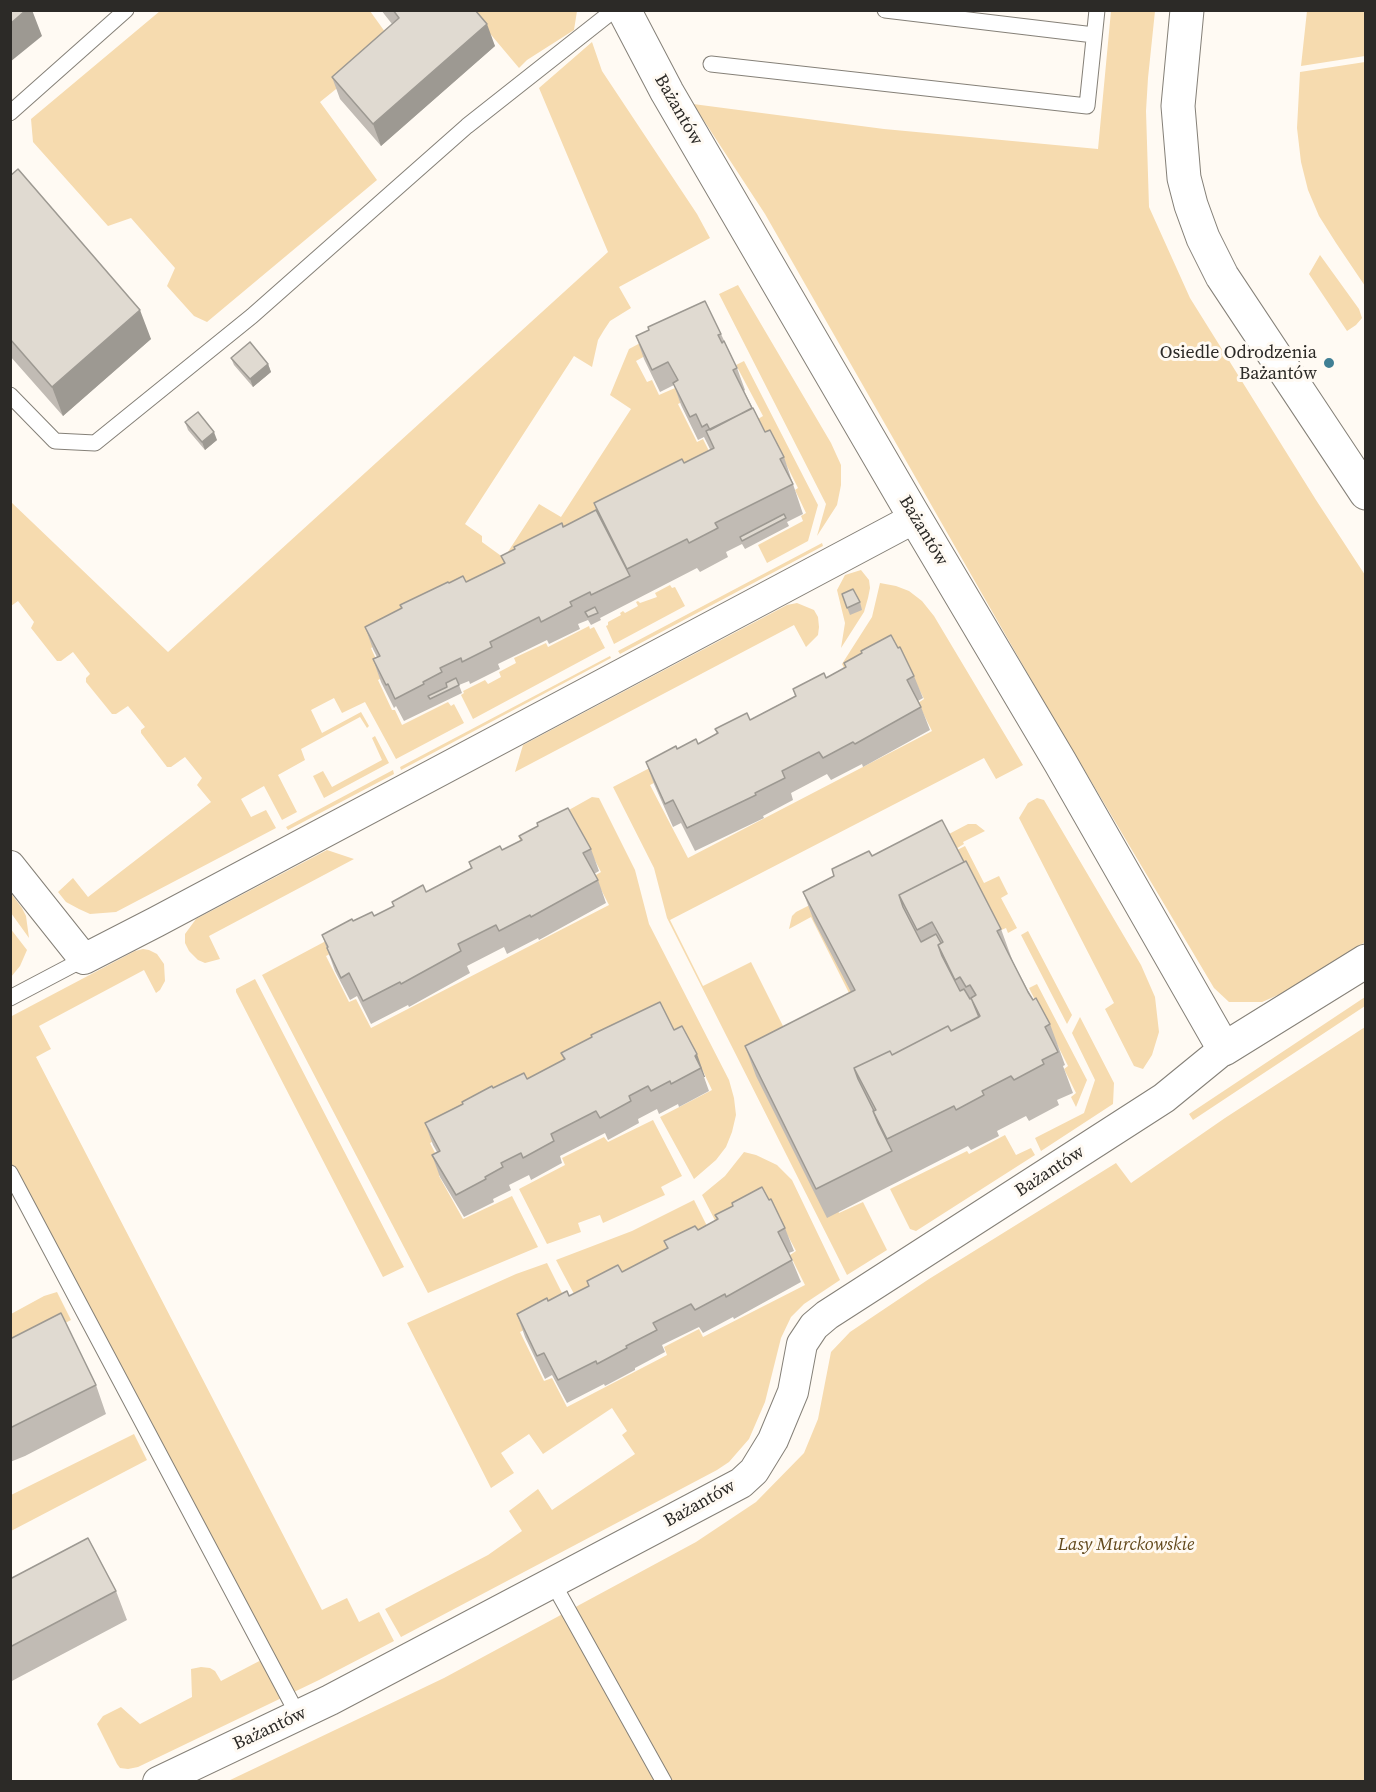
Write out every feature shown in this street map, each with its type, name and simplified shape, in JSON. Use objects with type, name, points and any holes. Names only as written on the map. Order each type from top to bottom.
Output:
[{"type":"street","name":"Bażantów","points":[[624,10],[667,92],[1060,762],[1224,1049]]},
{"type":"street","points":[[1187,10],[1178,106],[1184,178],[1203,238],[1222,276],[1365,493]]},
{"type":"street","points":[[10,866],[84,959],[915,518]]},
{"type":"street","name":"Bażantów","points":[[171,1779],[741,1483],[754,1471],[773,1440],[793,1392],[802,1344],[814,1326],[827,1315],[1164,1098],[1224,1049],[1365,961]]},
{"type":"lane","points":[[10,112],[126,10]]},
{"type":"lane","points":[[10,395],[55,441],[95,442],[252,316],[467,126],[614,10]]},
{"type":"lane","points":[[885,10],[1094,35]]},
{"type":"lane","points":[[711,64],[1087,106],[1097,10]]},
{"type":"lane","points":[[10,998],[84,959]]},
{"type":"lane","points":[[10,1173],[298,1715]]},
{"type":"lane","points":[[553,1582],[664,1782]]},
{"type":"green space","points":[[160,11],[370,11],[393,43],[320,102],[377,180],[207,322],[194,316],[167,286],[175,268],[131,218],[108,226],[33,142],[31,119]]},
{"type":"green space","points":[[471,11],[577,11],[574,30],[527,60],[519,68]]},
{"type":"green space","points":[[1111,11],[1155,11],[1146,111],[1149,207],[1190,298],[1365,575],[1365,942],[1285,992],[1262,1002],[1229,1002],[1214,988],[1041,697],[765,214],[693,104],[884,129],[1098,149]]},
{"type":"green space","points":[[1307,11],[1365,11],[1365,56],[1301,66]]},
{"type":"green space","points":[[592,42],[602,71],[697,214],[710,238],[619,287],[631,308],[610,321],[604,330],[598,340],[592,367],[574,356],[465,524],[482,536],[482,542],[504,558],[539,504],[561,517],[631,409],[610,395],[629,349],[702,310],[654,351],[636,361],[647,382],[652,380],[659,395],[675,388],[682,402],[678,404],[697,442],[703,439],[721,475],[371,648],[384,677],[378,680],[402,725],[448,702],[451,706],[454,704],[464,723],[396,759],[365,702],[342,713],[334,698],[311,710],[322,733],[361,712],[369,726],[367,728],[360,717],[301,749],[305,760],[278,775],[297,812],[282,820],[264,786],[241,799],[251,817],[266,810],[276,828],[116,912],[90,914],[66,902],[58,892],[73,878],[88,897],[211,802],[197,785],[202,778],[185,757],[171,767],[167,767],[141,733],[145,727],[128,706],[112,714],[86,682],[90,674],[73,652],[61,661],[57,661],[31,628],[34,622],[18,601],[11,606],[10,501],[168,652],[608,252],[539,88]]},
{"type":"green space","points":[[1366,62],[1365,286],[1319,216],[1308,190],[1301,162],[1297,128],[1300,72]]},
{"type":"green space","points":[[1320,255],[1359,309],[1362,318],[1347,331],[1309,274]]},
{"type":"green space","points":[[738,285],[831,443],[841,465],[841,485],[837,505],[817,536],[826,504],[719,294]]},
{"type":"green space","points":[[744,361],[818,505],[808,541],[767,563],[758,545],[803,521],[801,516],[806,513],[795,490],[798,488],[782,456],[777,458],[758,419],[763,416],[736,365]]},
{"type":"green space","points":[[822,543],[823,546],[620,654],[618,651]]},
{"type":"green space","points":[[861,570],[869,580],[868,598],[864,612],[841,648],[845,623],[837,590],[845,575]]},
{"type":"green space","points":[[880,583],[909,591],[922,601],[934,616],[1023,765],[996,779],[984,758],[670,920],[703,986],[751,962],[795,1050],[861,1017],[811,917],[789,929],[792,916],[796,912],[875,872],[882,888],[965,846],[984,883],[999,876],[1008,894],[1001,898],[1017,928],[1008,933],[1006,928],[999,931],[838,1210],[839,1213],[863,1202],[887,1250],[847,1275],[667,918],[654,868],[613,787],[694,745],[701,759],[650,785],[688,858],[932,731],[918,703],[924,699],[902,655],[852,683],[842,664],[872,617]]},
{"type":"green space","points":[[670,585],[672,588],[675,587],[685,606],[614,644],[606,626],[608,622],[621,615],[623,611],[625,613],[638,606],[636,602],[640,603],[657,597],[655,593]]},
{"type":"green space","points":[[797,603],[814,610],[818,617],[818,635],[806,647],[794,625],[515,772],[523,745],[787,605]]},
{"type":"green space","points":[[589,626],[590,629],[594,627],[605,648],[473,719],[461,695],[463,691],[485,680],[488,684],[501,677],[499,672],[516,663],[514,658],[546,643],[548,647]]},
{"type":"green space","points":[[610,656],[611,658],[401,770],[400,767]]},
{"type":"green space","points":[[375,736],[389,763],[324,798],[313,776],[323,771],[332,787],[382,760],[372,738]]},
{"type":"green space","points":[[393,770],[394,774],[288,830],[286,827]]},
{"type":"green space","points":[[592,797],[599,798],[635,870],[649,924],[729,1080],[736,1115],[732,1132],[726,1147],[716,1160],[694,1179],[660,1117],[712,1090],[691,1046],[531,1092],[430,1143],[445,1172],[439,1176],[463,1219],[512,1196],[538,1247],[428,1293],[262,975],[369,918],[375,931],[326,956],[349,1002],[356,999],[371,1028],[609,905],[594,876],[601,872],[578,828],[527,853],[519,838]]},
{"type":"green space","points":[[1037,798],[1044,800],[1141,965],[1155,997],[1159,1032],[1152,1055],[1143,1069],[1134,1066],[1105,1009],[1114,1003],[1019,818],[1028,803]]},
{"type":"green space","points":[[968,824],[976,824],[985,831],[963,842],[964,844],[954,850],[930,844]]},
{"type":"green space","points":[[327,850],[354,859],[209,936],[220,959],[205,963],[189,951],[185,943],[185,934],[196,919]]},
{"type":"green space","points":[[10,892],[26,916],[29,938],[11,913]]},
{"type":"green space","points":[[10,928],[27,950],[20,966],[11,977]]},
{"type":"green space","points":[[1028,931],[1072,1015],[1067,1024],[1021,935]]},
{"type":"green space","points":[[143,949],[157,954],[164,964],[165,981],[160,990],[156,993],[144,970],[39,1026],[51,1049],[36,1057],[322,1610],[347,1598],[359,1622],[379,1612],[394,1641],[319,1680],[138,1767],[128,1769],[120,1768],[117,1764],[97,1724],[103,1716],[121,1707],[140,1724],[192,1697],[191,1669],[210,1668],[215,1671],[221,1681],[267,1657],[11,1183],[10,1017],[135,951]]},
{"type":"green space","points":[[255,979],[404,1267],[383,1277],[236,992],[236,989]]},
{"type":"green space","points":[[1037,984],[1087,1080],[1076,1107],[1071,1097],[1076,1093],[1064,1069],[1068,1066],[1029,988]]},
{"type":"green space","points":[[1365,997],[1365,1006],[1193,1120],[1189,1114]]},
{"type":"green space","points":[[1080,1017],[1114,1083],[1113,1104],[1041,1151],[1035,1138],[1084,1113],[1095,1080],[1072,1033]]},
{"type":"green space","name":"Lasy Murckowskie","points":[[1365,1027],[1365,1781],[226,1782],[444,1678],[696,1542],[756,1502],[804,1453],[818,1419],[831,1352],[850,1332],[929,1279],[1116,1163],[1131,1183],[1225,1118]]},
{"type":"green space","points":[[653,1120],[682,1176],[661,1187],[665,1195],[603,1223],[600,1215],[578,1223],[581,1232],[547,1244],[519,1189],[565,1165],[562,1158],[604,1137],[608,1142]]},
{"type":"green space","points":[[1005,1135],[1016,1155],[1031,1148],[1035,1155],[916,1231],[910,1229],[890,1189],[967,1151],[969,1154]]},
{"type":"green space","points":[[744,1152],[777,1165],[792,1180],[840,1280],[804,1304],[791,1317],[781,1338],[765,1402],[749,1439],[729,1462],[717,1470],[401,1637],[385,1609],[488,1555],[522,1531],[509,1511],[538,1489],[552,1510],[635,1454],[622,1435],[627,1431],[612,1408],[543,1454],[529,1434],[501,1453],[514,1473],[491,1488],[407,1323],[516,1274],[547,1263],[569,1307],[520,1332],[544,1381],[552,1378],[567,1407],[667,1355],[664,1347],[699,1329],[703,1337],[805,1285],[790,1255],[796,1251],[773,1208],[721,1232],[702,1195],[725,1176]]},
{"type":"green space","points":[[694,1200],[714,1240],[582,1309],[556,1260],[632,1231]]},
{"type":"green space","points":[[57,1292],[71,1320],[11,1351],[11,1314],[44,1296]]},
{"type":"green space","points":[[134,1434],[147,1460],[11,1531],[11,1495]]},
{"type":"building","points":[[10,10],[26,10],[10,24]]},
{"type":"building","points":[[393,10],[475,10],[487,24],[373,124],[332,77],[399,18]]},
{"type":"building","points":[[18,169],[140,310],[52,387],[10,339],[10,176]]},
{"type":"building","points":[[705,301],[721,334],[718,335],[722,343],[724,341],[737,368],[733,370],[752,408],[710,430],[707,424],[702,427],[696,414],[690,417],[673,383],[678,380],[668,362],[652,370],[636,336],[649,330],[648,327]]},
{"type":"building","points":[[250,342],[268,364],[250,379],[231,358]]},
{"type":"building","points":[[753,408],[765,432],[770,430],[784,457],[780,459],[793,484],[715,523],[718,528],[689,543],[687,539],[627,569],[594,503],[682,459],[684,463],[714,448],[706,431]]},
{"type":"building","points":[[198,412],[214,432],[202,442],[185,422]]},
{"type":"building","points":[[596,510],[630,576],[591,595],[590,592],[570,602],[572,606],[541,622],[539,617],[490,642],[492,647],[462,662],[461,658],[440,668],[442,672],[395,699],[373,659],[380,656],[365,627],[402,608],[400,605],[448,582],[463,576],[466,582],[505,563],[501,556],[515,549],[514,547],[562,523],[563,527]]},
{"type":"building","points":[[784,514],[786,518],[742,541],[740,537]]},
{"type":"building","points":[[853,589],[860,602],[847,608],[842,594]]},
{"type":"building","points":[[595,607],[598,613],[588,617],[585,612]]},
{"type":"building","points":[[891,635],[898,648],[900,647],[914,676],[907,680],[921,707],[855,744],[853,742],[823,758],[819,752],[782,771],[785,778],[755,793],[756,795],[687,828],[673,800],[665,804],[646,762],[676,746],[677,749],[696,739],[698,744],[718,733],[715,729],[747,713],[750,720],[796,696],[793,689],[824,673],[826,678],[846,667],[844,663]]},
{"type":"building","points":[[456,678],[459,685],[430,699],[428,696],[447,687],[446,683]]},
{"type":"building","points":[[568,808],[591,849],[583,853],[598,880],[531,917],[530,915],[499,931],[496,925],[458,944],[461,951],[401,984],[400,982],[363,1001],[349,973],[341,978],[322,935],[352,919],[353,921],[372,912],[374,916],[394,906],[392,902],[423,885],[426,892],[472,868],[469,862],[500,846],[502,850],[522,840],[519,836],[538,826],[537,823]]},
{"type":"building","points":[[942,820],[964,862],[899,895],[921,942],[936,934],[941,943],[938,945],[942,956],[960,991],[964,989],[971,998],[979,1017],[951,1031],[948,1026],[892,1055],[890,1051],[854,1068],[892,1151],[816,1189],[745,1046],[855,990],[803,892],[834,876],[832,869],[869,851],[872,856]]},
{"type":"building","points":[[966,861],[1001,929],[997,931],[1028,992],[1033,1000],[1036,998],[1050,1024],[1045,1027],[1058,1052],[1042,1060],[1044,1064],[1014,1080],[1011,1076],[982,1091],[984,1095],[956,1110],[954,1106],[887,1139],[873,1111],[876,1110],[854,1068],[890,1051],[892,1055],[948,1026],[951,1031],[980,1016],[971,998],[976,995],[970,985],[966,987],[960,977],[955,980],[938,945],[943,942],[932,922],[917,930],[899,895]]},
{"type":"building","points":[[660,1002],[674,1030],[682,1026],[697,1054],[695,1056],[701,1068],[671,1084],[670,1081],[651,1091],[648,1086],[629,1096],[631,1101],[600,1118],[596,1111],[551,1134],[554,1141],[523,1158],[521,1153],[501,1163],[503,1167],[456,1195],[432,1155],[440,1151],[425,1123],[492,1086],[493,1088],[524,1073],[527,1079],[565,1059],[561,1053],[592,1037],[591,1035]]},
{"type":"building","points":[[762,1187],[769,1200],[771,1199],[785,1228],[778,1232],[792,1260],[726,1297],[725,1294],[695,1310],[691,1304],[653,1323],[657,1330],[626,1346],[627,1348],[597,1364],[596,1361],[558,1380],[544,1353],[537,1356],[517,1314],[547,1298],[548,1301],[567,1291],[569,1296],[589,1286],[587,1281],[618,1265],[622,1272],[668,1248],[664,1241],[695,1226],[698,1230],[718,1219],[715,1215]]},
{"type":"building","points":[[61,1313],[96,1385],[10,1428],[10,1339]]},
{"type":"building","points":[[88,1538],[116,1591],[10,1647],[10,1579]]},
{"type":"place","name":"Osiedle Odrodzenia Bażantów","points":[[1329,363]]}]
